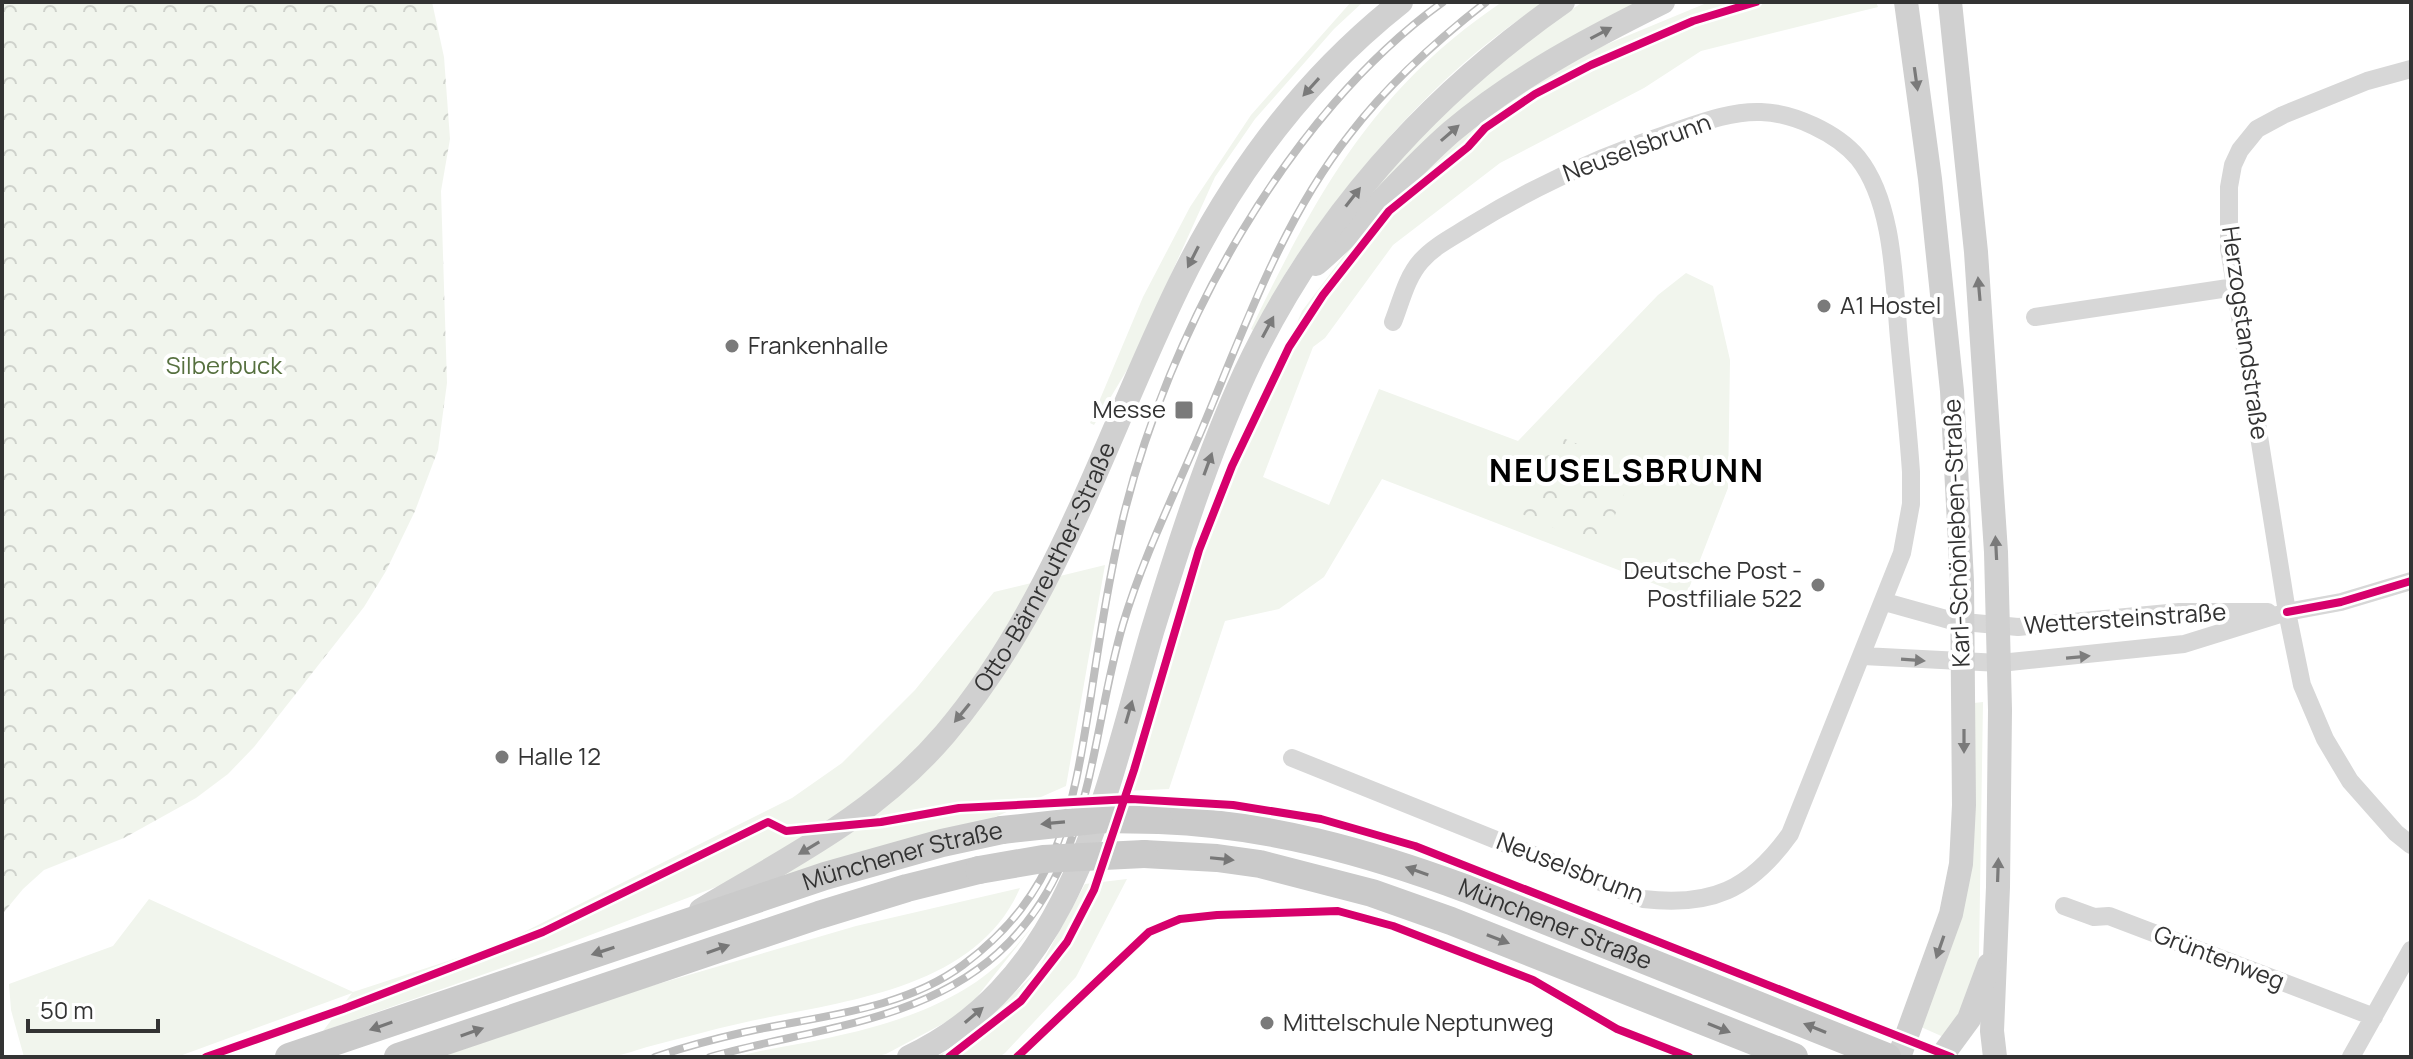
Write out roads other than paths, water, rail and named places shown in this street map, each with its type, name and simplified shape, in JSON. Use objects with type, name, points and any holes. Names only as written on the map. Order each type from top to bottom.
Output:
[{"type":"main road","name":"Otto-Bärnreuther-Straße","points":[[1366,31],[1389,2]]},
{"type":"main road","name":"Otto-Bärnreuther-Straße","points":[[672,928],[807,850],[854,819],[915,767],[974,698],[1017,632],[1062,549],[1166,312],[1215,217],[1243,172],[1277,127],[1366,31],[1401,2]]},
{"type":"main road","points":[[909,1057],[964,1024],[994,998],[1033,953],[1065,899],[1099,815],[1172,567],[1208,462],[1246,372],[1293,284],[1344,208],[1417,123],[1492,55],[1563,2]]},
{"type":"main road","points":[[1293,284],[1347,238],[1418,162],[1481,108],[1541,67],[1663,2]]},
{"type":"main road","name":"Karl-Schönleben-Straße","points":[[1950,2],[1986,379],[1999,626],[2000,825],[1992,1031],[1995,1057]]},
{"type":"main road","points":[[1954,30],[1957,2]]},
{"type":"main road","name":"Karl-Schönleben-Straße","points":[[1899,1057],[1943,939],[1958,883],[1964,805],[1963,622],[1952,391],[1930,179],[1904,6]]},
{"type":"main road","name":"Münchener Straße","points":[[289,1057],[857,866],[1002,830],[1103,819],[1219,824],[1267,831],[1377,858],[1467,889],[1887,1057]]},
{"type":"main road","name":"Münchener Straße","points":[[398,1057],[850,905],[979,870],[1043,859],[1144,854],[1260,864],[1372,893],[1451,921],[1794,1057]]},
{"type":"main road","name":"Karl-Schönleben-Straße","points":[[1941,1057],[1969,1019],[1995,948]]},
{"type":"street","name":"Herzogstandstraße","points":[[2411,69],[2367,81],[2283,115],[2257,129],[2240,150],[2233,165],[2229,187],[2229,248],[2287,612],[2302,685],[2325,739],[2350,781],[2396,833],[2411,845]]},
{"type":"street","name":"Neuselsbrunn","points":[[1292,758],[1643,899],[1675,903],[1700,900],[1733,888],[1759,871],[1790,834],[1902,553],[1911,504],[1907,420],[1893,275],[1882,208],[1869,175],[1856,156],[1829,135],[1787,115],[1760,112],[1721,117],[1624,148],[1527,191],[1440,245],[1420,262],[1393,322]]},
{"type":"street","points":[[2035,317],[2235,287]]},
{"type":"street","name":"Wettersteinstraße","points":[[1963,663],[2000,663],[2184,644],[2287,612],[2341,602],[2411,581]]},
{"type":"street","points":[[1885,602],[1934,618],[1963,622]]},
{"type":"street","name":"Wettersteinstraße","points":[[1963,622],[2047,626],[2179,612],[2287,612]]},
{"type":"street","points":[[1863,656],[1963,663]]},
{"type":"street","name":"Grüntenweg","points":[[2064,906],[2094,917],[2109,916],[2374,1017]]},
{"type":"street","points":[[2351,1057],[2411,950]]},
{"type":"railway","points":[[655,1057],[733,1035],[858,1010],[913,993],[963,965],[996,937],[1022,908],[1042,877],[1068,811],[1123,518],[1143,447],[1170,375],[1203,303],[1241,233],[1285,166],[1333,104],[1386,49],[1443,2]]},
{"type":"railway","points":[[710,1057],[861,1021],[933,995],[967,977],[998,953],[1030,919],[1053,881],[1071,841],[1084,799],[1123,624],[1140,574],[1249,314],[1284,239],[1326,167],[1365,115],[1414,64],[1486,2]]},
{"type":"place","name":"A1 Hostel","points":[[1824,306]]},
{"type":"place","name":"Frankenhalle","points":[[732,346]]},
{"type":"place","name":"Messe","points":[[1184,410]]},
{"type":"place","name":"Deutsche Post - Postfiliale 522","points":[[1818,585]]},
{"type":"place","name":"Halle 12","points":[[502,757]]},
{"type":"place","name":"Mittelschule Neptunweg","points":[[1267,1023]]},
{"type":"district","name":"NEUSELSBRUNN","points":[[1627,471]]},
{"type":"park label","name":"Silberbuck","points":[[224,366]]}]
